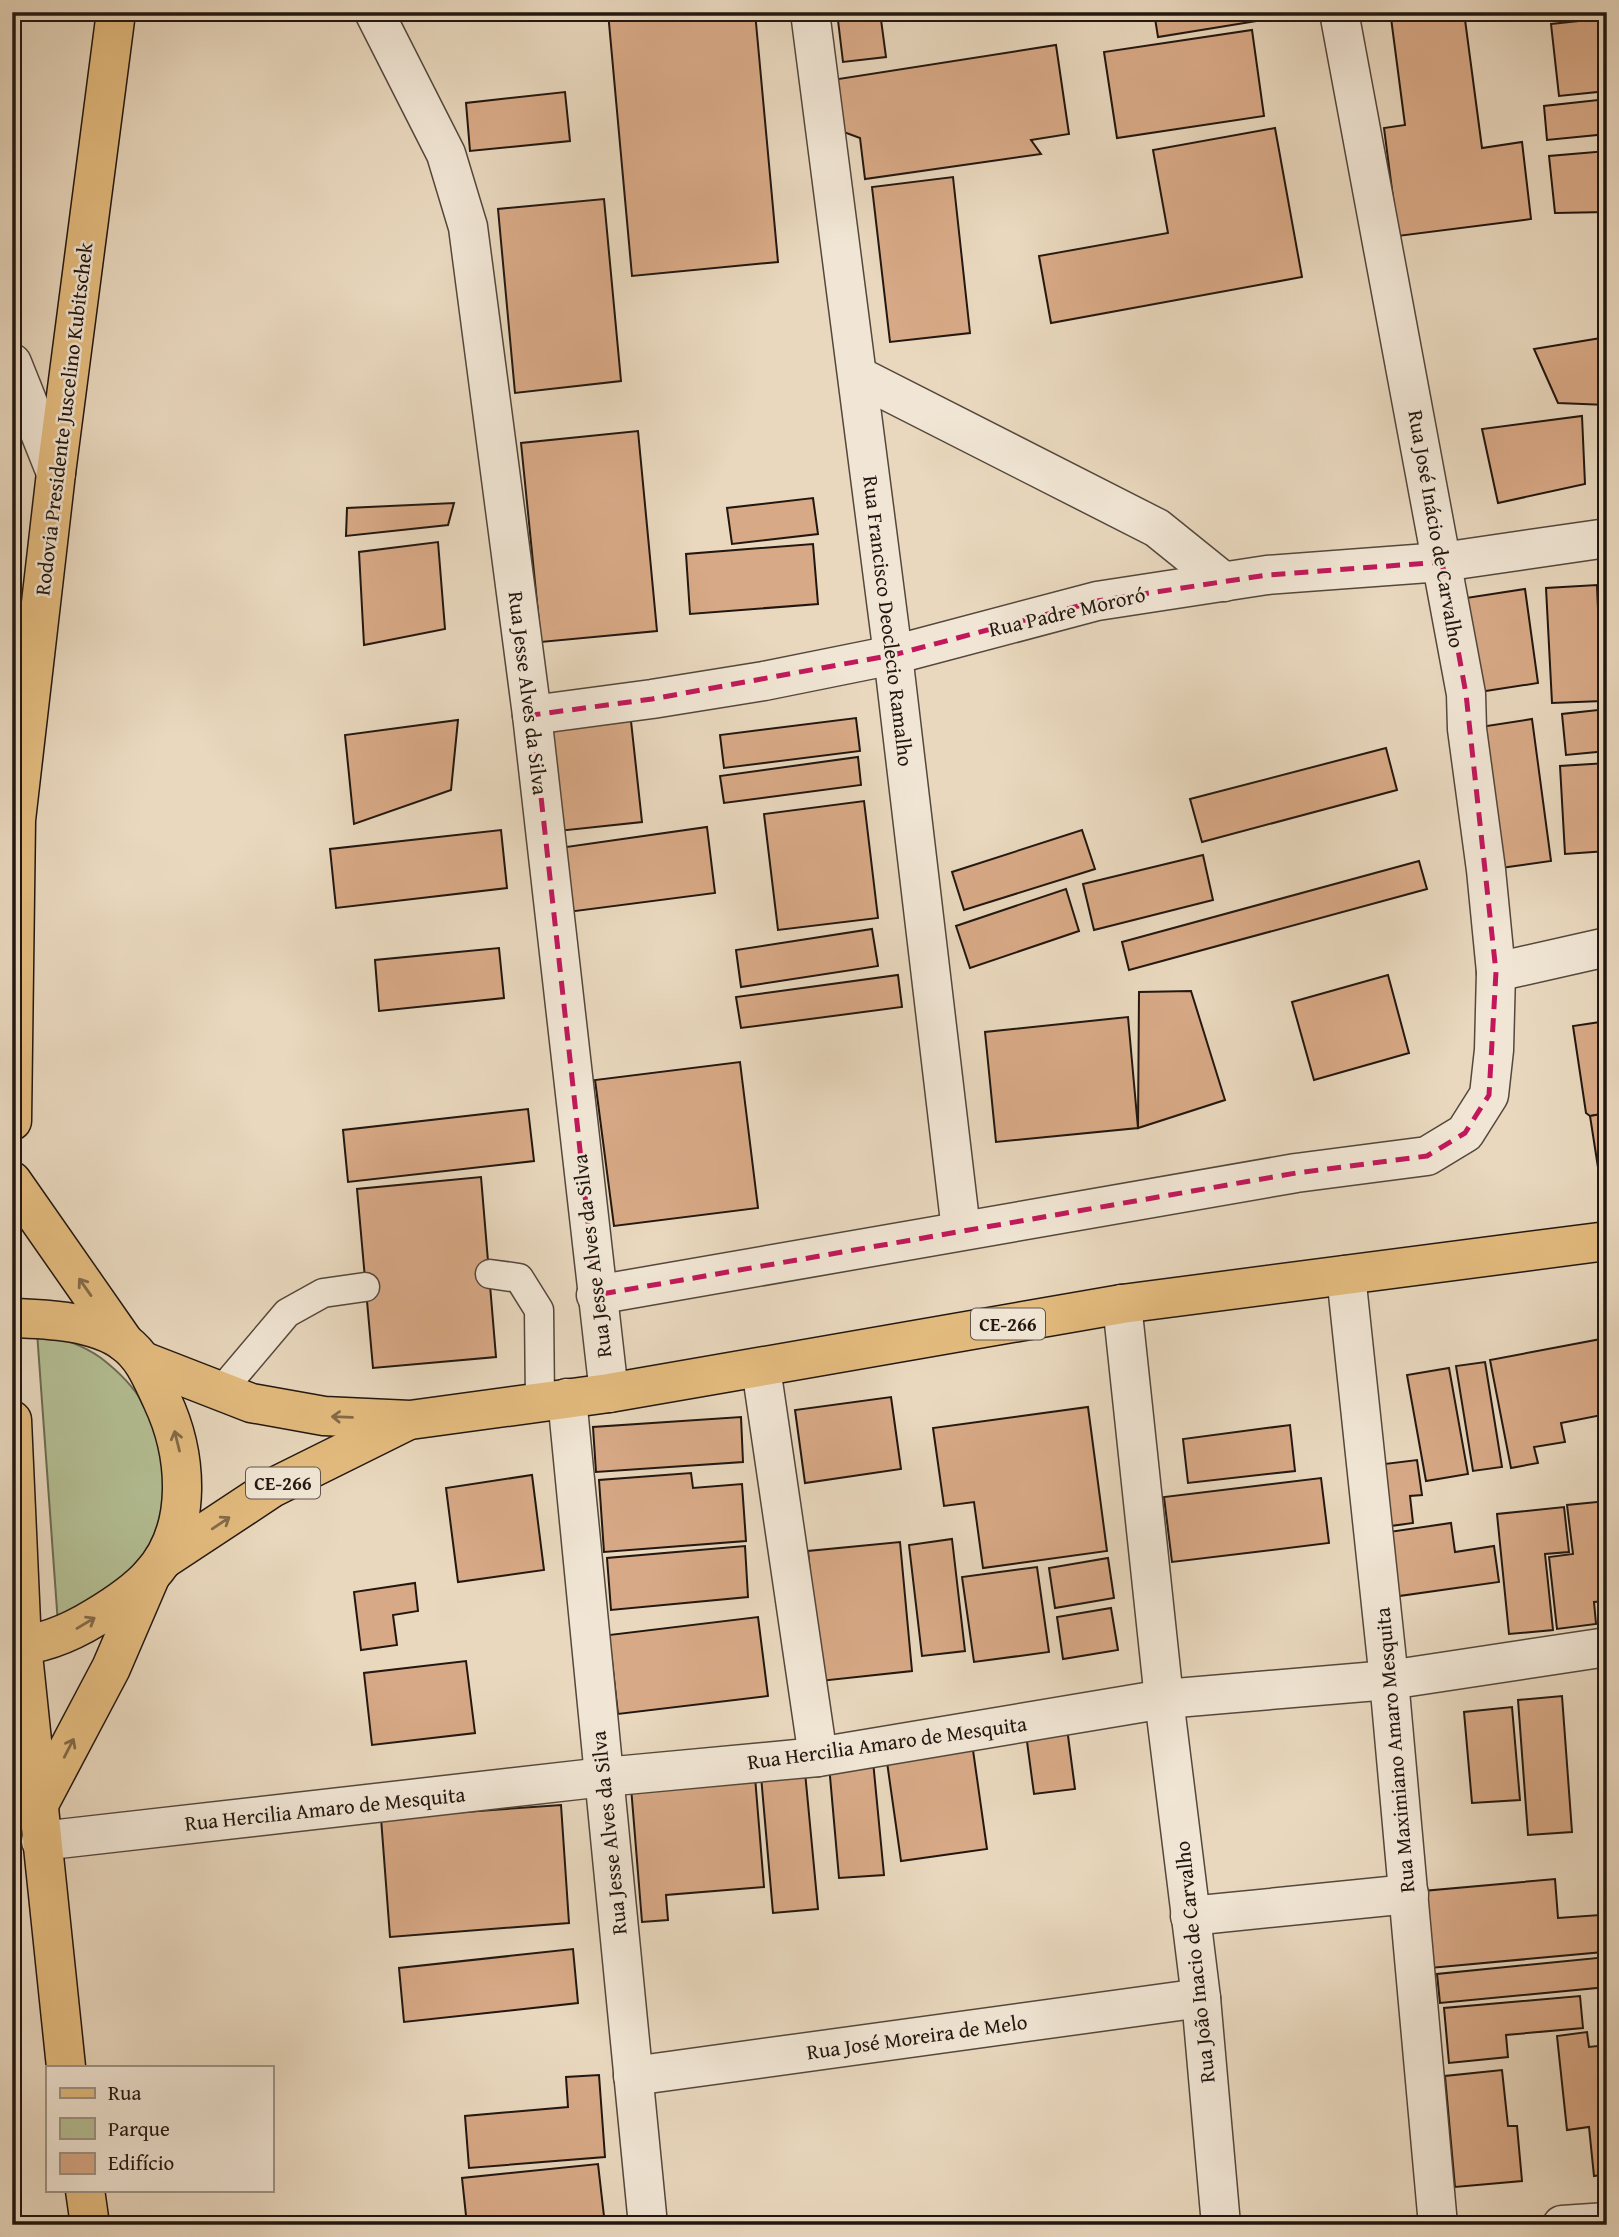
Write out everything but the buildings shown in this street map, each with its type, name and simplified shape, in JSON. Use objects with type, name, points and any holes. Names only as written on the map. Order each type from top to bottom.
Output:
[{"type":"main road","name":"Rodovia Presidente Juscelino Kubitschek","points":[[12,1121],[14,820],[116,12]]},
{"type":"main road","points":[[12,1181],[134,1352],[175,1431],[183,1470],[178,1525],[39,1825]]},
{"type":"main road","name":"CE-266","points":[[134,1352],[251,1403],[324,1416],[410,1420],[608,1393],[1122,1304],[1607,1241]]},
{"type":"main road","points":[[12,1318],[89,1328],[134,1352]]},
{"type":"main road","points":[[12,1420],[17,1646],[66,2066]]},
{"type":"main road","name":"CE-266","points":[[157,1567],[272,1488],[410,1420]]},
{"type":"main road","points":[[17,1646],[51,1640],[74,1631],[113,1607],[157,1567]]},
{"type":"main road","points":[[12,1774],[39,1825]]},
{"type":"main road","points":[[85,2192],[90,2225]]},
{"type":"street","name":"Rua Jesse Alves da Silva","points":[[374,12],[446,154],[468,227],[532,715],[608,1393]]},
{"type":"street","name":"Rua Francisco Deoclecio Ramalho","points":[[810,12],[893,655],[961,1230]]},
{"type":"street","name":"Rua José Inácio de Carvalho","points":[[596,1295],[1296,1172],[1427,1156],[1465,1133],[1489,1095],[1496,972],[1486,870],[1467,729],[1466,694],[1339,12]]},
{"type":"street","points":[[12,363],[56,473]]},
{"type":"street","points":[[858,376],[1157,528],[1224,582]]},
{"type":"street","name":"Rua Padre Mororó","points":[[532,715],[764,681],[893,655],[1097,601],[1267,575],[1442,562],[1607,538]]},
{"type":"street","points":[[1496,972],[1607,947]]},
{"type":"street","name":"Rua Maximiano Amaro Mesquita","points":[[1346,1275],[1389,1680],[1438,2225]]},
{"type":"street","name":"Rua João Inacio de Carvalho","points":[[1122,1304],[1164,1699],[1201,1998],[1221,2225]]},
{"type":"street","points":[[761,1368],[818,1757]]},
{"type":"street","name":"Rua Jesse Alves da Silva","points":[[554,1400],[604,1777],[648,2225]]},
{"type":"street","name":"Rua Hercilia Amaro de Mesquita","points":[[39,1825],[818,1757],[1164,1699],[1389,1680],[1607,1647]]},
{"type":"street","points":[[1190,1916],[1409,1894]]},
{"type":"street","name":"Rua José Moreira de Melo","points":[[633,2076],[1201,1998]]},
{"type":"street","points":[[1562,2225],[1607,2222]]},
{"type":"lane","points":[[490,1274],[519,1278],[540,1310],[554,1400]]},
{"type":"lane","points":[[221,1391],[287,1313],[323,1293],[365,1287]]},
{"type":"highlighted area","points":[[1442,562],[1466,694],[1496,972],[1489,1095],[1465,1133],[1427,1156],[1296,1173],[596,1295],[532,715],[652,699],[893,655],[1097,601],[1267,575]]},
{"type":"green space","points":[[37,1332],[86,1349],[101,1358],[125,1380],[140,1398],[153,1423],[163,1464],[162,1506],[150,1546],[139,1563],[58,1624]]}]
